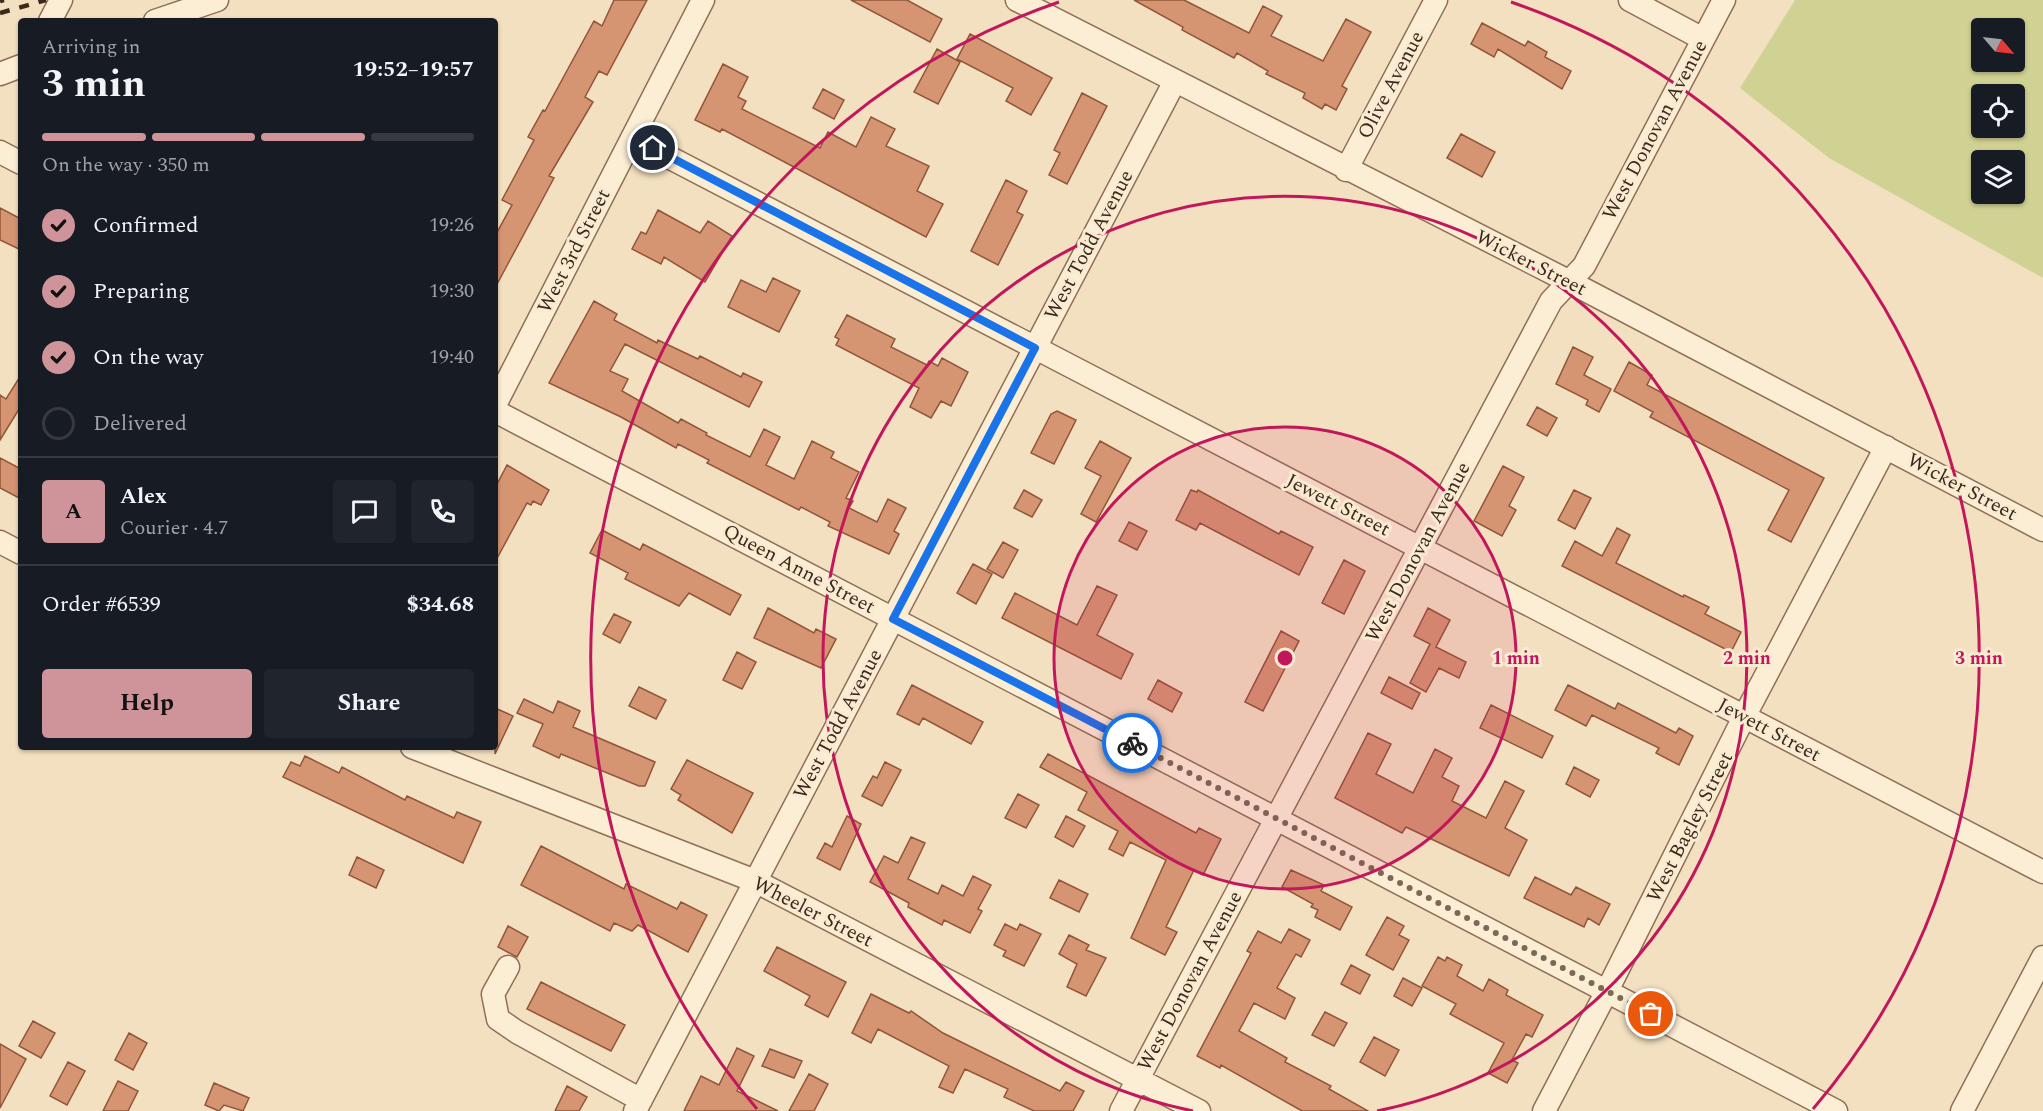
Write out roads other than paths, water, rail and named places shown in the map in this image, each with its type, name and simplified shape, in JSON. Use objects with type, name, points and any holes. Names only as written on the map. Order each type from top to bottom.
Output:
[{"type":"street","points":[[52,18],[61,0]]},
{"type":"street","points":[[164,18],[217,0]]},
{"type":"street","name":"West 3rd Street","points":[[498,399],[703,0]]},
{"type":"street","name":"Wicker Street","points":[[1017,0],[1346,170],[1570,282],[2043,530]]},
{"type":"street","name":"Olive Avenue","points":[[1346,170],[1436,0]]},
{"type":"street","points":[[1630,0],[1703,39]]},
{"type":"street","name":"West Donovan Avenue","points":[[1121,1111],[1551,301],[1584,266],[1724,0]]},
{"type":"street","points":[[0,74],[18,67]]},
{"type":"street","name":"West Todd Avenue","points":[[638,1105],[1175,81]]},
{"type":"street","name":"Jewett Street","points":[[632,138],[2043,872]]},
{"type":"street","points":[[0,152],[18,161]]},
{"type":"street","name":"Queen Anne Street","points":[[498,413],[1836,1111]]},
{"type":"street","name":"West Bagley Street","points":[[1544,1111],[1607,991],[1744,717],[1886,447]]},
{"type":"street","points":[[0,542],[18,551]]},
{"type":"street","name":"Wheeler Street","points":[[420,750],[755,881],[1198,1111]]},
{"type":"street","points":[[1962,1111],[2043,957]]},
{"type":"street","points":[[507,967],[493,994],[498,1018],[517,1032],[638,1105]]},
{"type":"railway","points":[[0,1],[4,0]]},
{"type":"railway","points":[[0,13],[46,0]]}]
